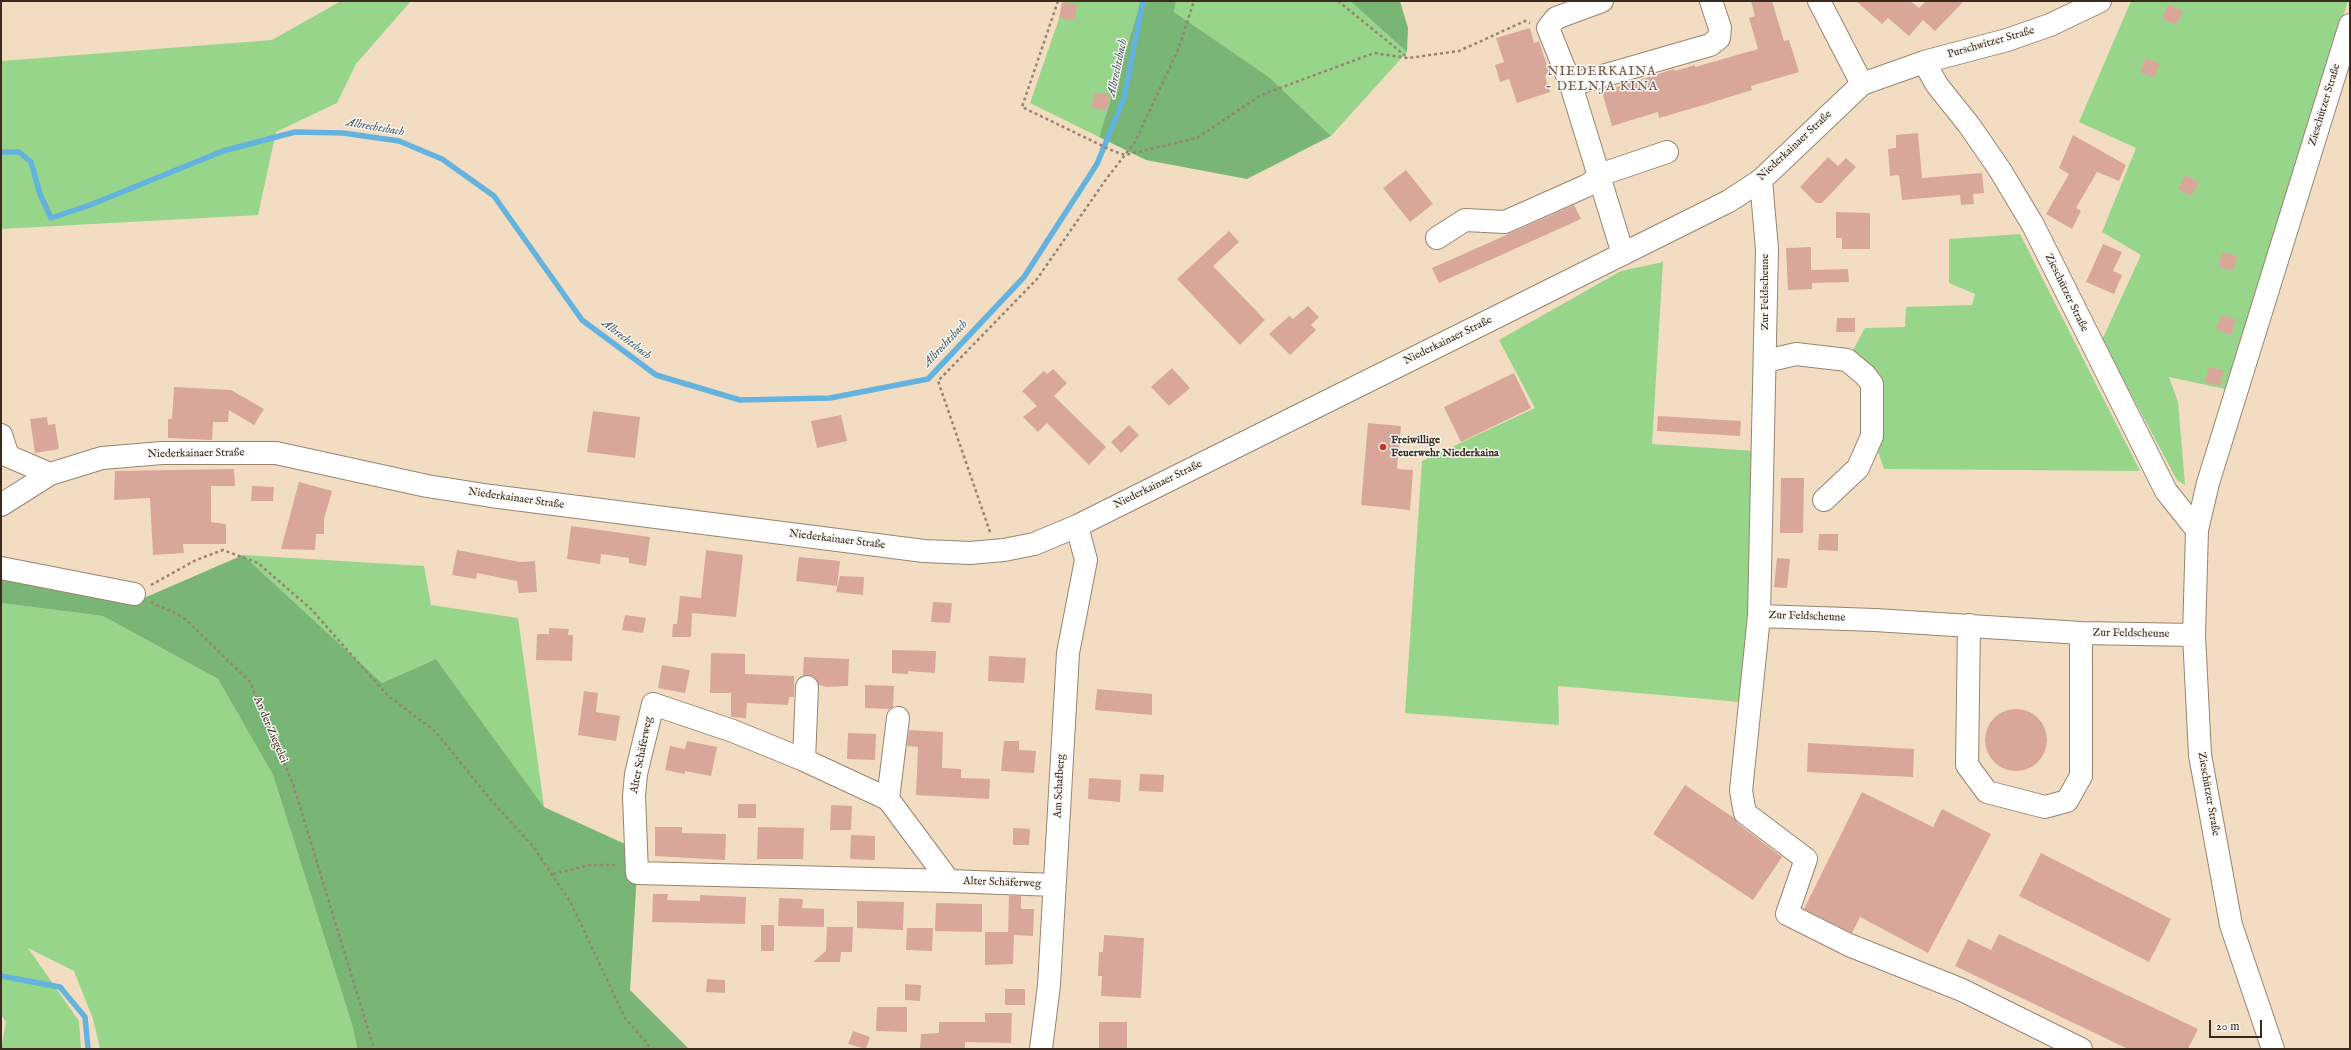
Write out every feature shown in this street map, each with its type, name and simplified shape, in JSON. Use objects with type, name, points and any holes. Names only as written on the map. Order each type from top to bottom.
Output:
[{"type":"street","points":[[1602,1],[1556,18],[1548,28],[1571,85],[1598,178],[1623,254]]},
{"type":"street","points":[[1571,85],[1710,45],[1719,38],[1720,28],[1710,1]]},
{"type":"street","points":[[1819,1],[1862,84]]},
{"type":"street","name":"Purschwitzer Straße","points":[[1924,62],[2007,40],[2050,25],[2100,1]]},
{"type":"street","name":"Zieschützer Straße","points":[[2273,1049],[2230,917],[2200,754],[2194,635],[2197,530],[2208,483],[2350,25]]},
{"type":"street","name":"Niederkainaer Straße","points":[[1,505],[50,474],[102,458],[162,453],[276,453],[427,486],[491,496],[924,550],[970,553],[996,551],[1034,544],[1077,526],[1729,201],[1761,180],[1862,84],[1924,62]]},
{"type":"street","name":"Zieschützer Straße","points":[[1924,62],[1937,85],[1969,125],[2000,170],[2033,225],[2166,491],[2197,530]]},
{"type":"street","points":[[1437,238],[1465,220],[1505,222],[1586,186],[1608,172],[1667,152]]},
{"type":"street","name":"Zur Feldscheune","points":[[1761,180],[1767,249],[1766,361],[1759,616],[1968,625],[2081,633],[2194,635]]},
{"type":"street","points":[[1766,361],[1796,354],[1847,360],[1865,375],[1872,384],[1872,436],[1858,468],[1824,500]]},
{"type":"street","points":[[1,435],[8,456],[50,474]]},
{"type":"street","name":"Am Schafberg","points":[[1041,1049],[1049,985],[1068,653],[1086,560],[1077,526]]},
{"type":"street","points":[[1,568],[134,594]]},
{"type":"street","points":[[1759,616],[1741,791],[1745,813],[1806,860],[1787,914],[1849,945],[1962,990],[2080,1049]]},
{"type":"street","points":[[1968,625],[1967,765],[1986,792],[2044,807],[2067,801],[2081,776],[2081,633]]},
{"type":"street","points":[[804,760],[807,687]]},
{"type":"street","name":"Alter Schäferweg","points":[[949,881],[888,799],[804,760],[733,732],[653,704],[636,774],[634,796],[637,873],[1054,885]]},
{"type":"street","points":[[888,799],[898,718]]},
{"type":"path","points":[[1058,1],[1022,107],[1113,151],[1125,155],[1197,138],[1261,95],[1374,53],[1408,58],[1459,51],[1525,22],[1548,28]]},
{"type":"path","points":[[996,551],[938,381],[1037,279],[1107,178],[1135,142],[1178,50],[1194,1]]},
{"type":"path","points":[[1338,1],[1408,58]]},
{"type":"path","points":[[134,594],[196,560],[223,550],[258,563],[311,609],[388,696],[435,732],[490,799],[532,845],[553,874],[571,903],[625,1018],[648,1043],[650,1049]]},
{"type":"path","name":"An der Ziegelei","points":[[134,594],[183,617],[250,682],[293,784],[374,1049]]},
{"type":"path","points":[[553,874],[590,865],[637,865]]},
{"type":"green space","points":[[341,1],[411,1],[356,64],[337,103],[276,132],[258,215],[1,229],[1,61],[272,40]]},
{"type":"green space","points":[[1065,1],[1141,1],[1099,137],[1030,103]]},
{"type":"green space","points":[[1141,1],[1176,1],[1174,12],[1269,77],[1331,136],[1247,179],[1146,160],[1099,137]]},
{"type":"green space","points":[[1176,1],[1350,1],[1407,52],[1331,136],[1269,77],[1174,12]]},
{"type":"green space","points":[[1350,1],[1400,1],[1408,28],[1407,52]]},
{"type":"green space","points":[[2131,1],[2348,1],[2225,389],[2169,377],[2178,402],[2185,485],[2177,480],[2102,340],[2141,255],[2102,232],[2136,148],[2079,122]]},
{"type":"green space","points":[[2020,234],[2140,471],[1884,469],[1873,437],[1874,396],[1848,359],[1865,328],[1905,327],[1906,307],[1972,305],[1975,294],[1949,283],[1949,239]]},
{"type":"green space","points":[[1663,262],[1652,444],[1755,451],[1748,609],[1740,702],[1558,686],[1559,725],[1405,713],[1422,461],[1535,408],[1499,340],[1621,271]]},
{"type":"green space","points":[[243,555],[424,566],[431,605],[518,618],[544,807],[436,659],[382,683]]},
{"type":"green space","points":[[243,555],[382,683],[436,659],[544,807],[636,849],[637,873],[630,990],[689,1049],[357,1049],[353,1028],[273,775],[218,679],[103,616],[1,603],[1,577],[144,598]]},
{"type":"green space","points":[[1,603],[103,616],[218,679],[273,775],[353,1028],[357,1049],[100,1049],[93,1019],[74,971],[28,948],[79,1021],[81,1049],[1,1049],[6,1022],[1,1015]]},
{"type":"building","points":[[1751,1],[1772,1],[1784,41],[1789,40],[1799,72],[1751,86],[1752,90],[1659,118],[1658,112],[1612,126],[1602,92],[1674,69],[1675,71],[1695,65],[1695,67],[1758,49],[1749,18],[1755,16]]},
{"type":"building","points":[[1856,1],[1910,1],[1919,8],[1926,1],[1964,1],[1935,31],[1923,20],[1909,36],[1888,18],[1882,24]]},
{"type":"building","points":[[1062,2],[1077,4],[1075,20],[1059,18]]},
{"type":"building","points":[[2168,4],[2183,11],[2176,25],[2162,19]]},
{"type":"building","points":[[1530,28],[1534,43],[1539,41],[1550,75],[1545,76],[1550,92],[1517,103],[1509,79],[1500,82],[1495,65],[1504,62],[1496,38]]},
{"type":"building","points":[[2146,58],[2160,64],[2154,78],[2140,72]]},
{"type":"building","points":[[1095,92],[1110,95],[1106,111],[1091,107]]},
{"type":"building","points":[[1918,133],[1922,178],[1982,173],[1984,193],[1973,194],[1974,204],[1961,205],[1960,195],[1902,200],[1899,175],[1890,176],[1888,149],[1896,148],[1896,135]]},
{"type":"building","points":[[2073,135],[2126,165],[2119,181],[2097,172],[2076,208],[2081,211],[2072,229],[2046,214],[2069,174],[2059,168]]},
{"type":"building","points":[[1828,157],[1838,166],[1846,158],[1856,167],[1822,203],[1816,203],[1800,187]]},
{"type":"building","points":[[1406,170],[1433,204],[1410,222],[1383,188]]},
{"type":"building","points":[[2185,175],[2199,182],[2191,196],[2178,189]]},
{"type":"building","points":[[1574,205],[1581,219],[1439,283],[1432,268]]},
{"type":"building","points":[[1836,212],[1870,213],[1870,249],[1842,249],[1842,238],[1836,238]]},
{"type":"building","points":[[1229,231],[1239,242],[1213,266],[1265,320],[1240,345],[1177,279]]},
{"type":"building","points":[[2103,244],[2122,252],[2113,271],[2122,275],[2114,294],[2086,282]]},
{"type":"building","points":[[1811,247],[1811,270],[1848,269],[1849,282],[1812,283],[1812,289],[1788,290],[1786,248]]},
{"type":"building","points":[[2222,252],[2237,256],[2233,271],[2218,267]]},
{"type":"building","points":[[1308,306],[1319,317],[1311,325],[1316,330],[1290,355],[1269,334],[1289,316],[1293,319]]},
{"type":"building","points":[[2221,315],[2236,319],[2231,335],[2216,330]]},
{"type":"building","points":[[1837,318],[1855,318],[1855,332],[1836,332]]},
{"type":"building","points":[[2209,367],[2224,370],[2220,386],[2205,382]]},
{"type":"building","points":[[1172,368],[1190,388],[1169,406],[1151,387]]},
{"type":"building","points":[[1053,369],[1067,383],[1054,396],[1106,447],[1089,465],[1047,423],[1038,432],[1023,417],[1037,406],[1022,391],[1044,371],[1047,374]]},
{"type":"building","points":[[1514,373],[1531,408],[1461,442],[1444,407]]},
{"type":"building","points":[[174,387],[231,390],[264,409],[254,425],[229,410],[228,422],[213,422],[212,440],[168,438],[168,419],[172,419]]},
{"type":"building","points":[[593,411],[640,417],[635,458],[587,452]]},
{"type":"building","points":[[841,415],[847,441],[817,448],[811,421]]},
{"type":"building","points":[[1658,416],[1741,421],[1740,436],[1657,431]]},
{"type":"building","points":[[47,417],[48,425],[55,424],[59,449],[35,453],[30,419]]},
{"type":"building","name":"Freiwillige Feuerwehr Niederkaina","points":[[1368,423],[1401,426],[1397,469],[1413,470],[1410,510],[1361,505]]},
{"type":"building","points":[[1129,425],[1139,435],[1121,453],[1111,442]]},
{"type":"building","points":[[234,469],[235,486],[211,486],[211,522],[226,524],[226,544],[183,544],[184,553],[153,555],[150,498],[114,500],[115,471]]},
{"type":"building","points":[[1781,478],[1804,478],[1803,533],[1780,533]]},
{"type":"building","points":[[299,482],[332,491],[324,519],[324,534],[316,534],[315,550],[281,549]]},
{"type":"building","points":[[252,486],[274,487],[273,501],[251,501]]},
{"type":"building","points":[[571,526],[650,537],[646,566],[629,563],[629,558],[601,554],[600,564],[567,559]]},
{"type":"building","points":[[1819,534],[1838,534],[1838,551],[1818,550]]},
{"type":"building","points":[[457,550],[520,562],[535,561],[537,592],[519,593],[517,581],[477,573],[476,579],[452,575]]},
{"type":"building","points":[[706,550],[743,555],[736,617],[692,613],[691,637],[672,637],[673,624],[677,624],[680,596],[701,598]]},
{"type":"building","points":[[799,557],[840,561],[837,586],[796,581]]},
{"type":"building","points":[[1777,558],[1790,559],[1787,588],[1774,587]]},
{"type":"building","points":[[840,576],[864,577],[863,595],[836,592]]},
{"type":"building","points":[[933,602],[952,603],[950,623],[931,622]]},
{"type":"building","points":[[625,615],[646,618],[643,633],[622,630]]},
{"type":"building","points":[[549,628],[569,629],[568,635],[573,635],[572,661],[536,660],[537,634],[549,634]]},
{"type":"building","points":[[892,650],[936,651],[935,673],[908,671],[908,674],[892,673]]},
{"type":"building","points":[[711,653],[745,654],[745,674],[794,676],[794,697],[789,697],[788,705],[747,703],[746,718],[731,717],[731,693],[710,693]]},
{"type":"building","points":[[989,656],[1026,658],[1024,683],[988,681]]},
{"type":"building","points":[[804,657],[849,659],[848,686],[827,687],[819,685],[813,676],[803,675]]},
{"type":"building","points":[[662,665],[690,670],[685,693],[658,688]]},
{"type":"building","points":[[865,685],[894,686],[893,707],[890,709],[865,708]]},
{"type":"building","points":[[1097,689],[1152,694],[1152,715],[1095,710]]},
{"type":"building","points":[[584,691],[598,693],[596,712],[620,716],[616,741],[578,735]]},
{"type":"building","points":[[2016,709],[2033,714],[2038,718],[2042,723],[2047,740],[2042,757],[2038,762],[2033,766],[2016,771],[1999,766],[1994,762],[1990,757],[1985,740],[1990,723],[1994,718],[1999,714]]},
{"type":"building","points":[[909,730],[943,732],[942,768],[961,769],[961,778],[990,779],[989,799],[916,795],[918,747],[907,746]]},
{"type":"building","points":[[848,733],[876,734],[875,760],[847,759]]},
{"type":"building","points":[[687,741],[717,747],[711,776],[685,771],[685,774],[665,770],[670,746],[685,749]]},
{"type":"building","points":[[1004,741],[1019,741],[1019,750],[1036,751],[1034,773],[1001,771]]},
{"type":"building","points":[[1808,743],[1914,749],[1913,777],[1807,772]]},
{"type":"building","points":[[1140,774],[1164,775],[1163,792],[1139,791]]},
{"type":"building","points":[[1089,778],[1121,780],[1120,802],[1088,799]]},
{"type":"building","points":[[1685,785],[1734,818],[1737,823],[1782,857],[1753,900],[1653,834]]},
{"type":"building","points":[[1862,792],[1933,827],[1942,809],[1991,834],[1928,953],[1860,917],[1852,933],[1804,909]]},
{"type":"building","points":[[738,804],[756,804],[756,818],[738,818]]},
{"type":"building","points":[[831,805],[852,806],[851,830],[830,830]]},
{"type":"building","points":[[655,827],[682,827],[682,833],[726,834],[725,860],[655,856]]},
{"type":"building","points":[[758,827],[804,828],[803,859],[757,859]]},
{"type":"building","points":[[1013,828],[1030,829],[1029,845],[1013,845]]},
{"type":"building","points":[[851,835],[875,836],[875,860],[850,859]]},
{"type":"building","points":[[2041,853],[2171,919],[2149,962],[2019,896]]},
{"type":"building","points":[[653,894],[668,894],[667,900],[700,901],[700,895],[746,897],[745,924],[652,922]]},
{"type":"building","points":[[1009,896],[1021,896],[1021,909],[1034,909],[1033,936],[1014,935],[1013,964],[985,965],[985,932],[1008,932]]},
{"type":"building","points":[[779,898],[803,899],[802,908],[824,909],[824,927],[778,926]]},
{"type":"building","points":[[857,901],[904,902],[903,930],[857,928]]},
{"type":"building","points":[[936,903],[982,904],[982,932],[935,931]]},
{"type":"building","points":[[761,925],[774,925],[774,951],[761,951]]},
{"type":"building","points":[[827,927],[853,927],[852,952],[841,952],[840,962],[813,962],[826,951]]},
{"type":"building","points":[[907,928],[933,928],[932,951],[906,950]]},
{"type":"building","points":[[1999,934],[2198,1029],[2188,1049],[2128,1049],[1955,966],[1968,939],[1991,950]]},
{"type":"building","points":[[1104,935],[1144,938],[1141,998],[1101,996],[1102,976],[1098,976],[1099,952],[1103,952]]},
{"type":"building","points":[[707,979],[725,980],[725,993],[706,992]]},
{"type":"building","points":[[905,984],[921,985],[920,1001],[905,1000]]},
{"type":"building","points":[[1005,989],[1025,989],[1025,1005],[1005,1005]]},
{"type":"building","points":[[877,1007],[907,1007],[907,1032],[876,1031]]},
{"type":"building","points":[[985,1013],[1012,1013],[1011,1043],[965,1042],[965,1049],[920,1049],[921,1034],[939,1033],[939,1022],[985,1022]]},
{"type":"building","points":[[1099,1022],[1127,1022],[1127,1049],[1099,1049]]},
{"type":"building","points":[[853,1031],[870,1037],[866,1049],[848,1044]]},
{"type":"waterway","name":"Albrechtsbach","points":[[1,152],[19,152],[31,162],[40,194],[51,218],[90,205],[223,151],[295,132],[343,133],[399,141],[442,159],[494,196],[582,320],[656,375],[740,400],[830,398],[928,379],[1024,277],[1097,164],[1124,98],[1143,1]]},
{"type":"waterway","name":"Albrechtsbach","points":[[1,976],[60,987],[85,1017],[88,1049]]},
{"type":"place","name":"Freiwillige Feuerwehr Niederkaina","points":[[1383,447]]},
{"type":"district","name":"NIEDERKAINA - DELNJA KINA","points":[[1602,80]]}]
